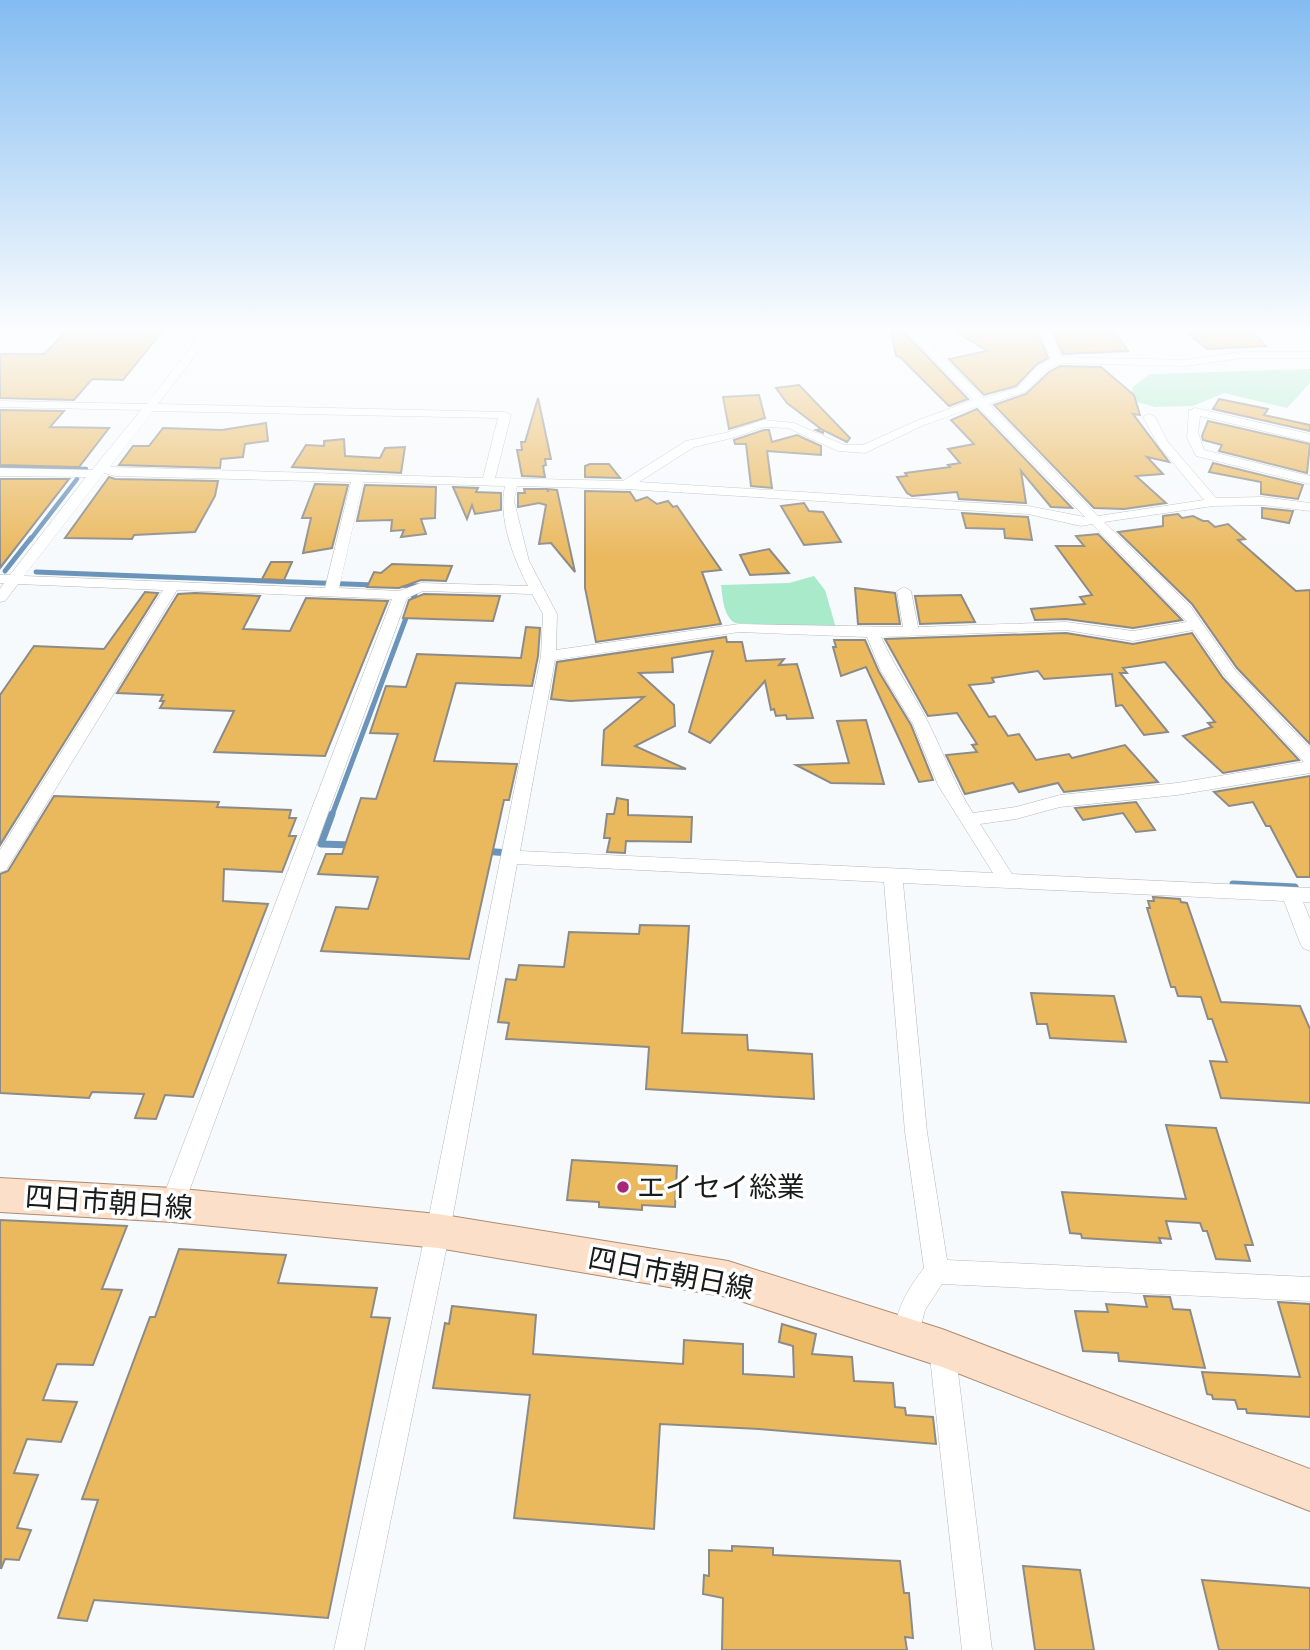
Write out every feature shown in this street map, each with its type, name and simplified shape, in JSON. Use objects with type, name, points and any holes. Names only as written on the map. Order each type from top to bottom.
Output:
[{"type":"main road","name":"四日市朝日線","points":[[0,1195],[172,1205],[438,1231],[728,1279],[942,1348],[1310,1490]]},
{"type":"street","points":[[51,405],[505,415],[488,481]]},
{"type":"street","points":[[626,485],[690,444],[728,436],[763,423],[790,425],[842,448],[865,449],[920,423],[971,405]]},
{"type":"street","points":[[983,405],[1185,609],[1238,683],[1310,758]]},
{"type":"street","points":[[0,598],[7,579],[152,407]]},
{"type":"street","points":[[1310,438],[1195,411],[1192,430],[1194,444],[1199,453],[1310,480]]},
{"type":"street","points":[[1150,417],[1163,443],[1213,502]]},
{"type":"street","points":[[0,472],[115,472],[626,485],[1028,510],[1080,522],[1213,502],[1263,501],[1310,507]]},
{"type":"street","points":[[332,586],[358,478]]},
{"type":"street","points":[[349,1650],[438,1231],[548,656],[550,614],[522,561],[508,501],[512,482]]},
{"type":"street","points":[[7,579],[172,587],[332,586],[411,592],[537,590]]},
{"type":"street","points":[[0,864],[172,587]]},
{"type":"street","points":[[904,591],[911,631]]},
{"type":"street","points":[[172,1205],[411,592]]},
{"type":"street","points":[[548,656],[739,628],[872,633],[1066,626],[1133,636],[1197,625]]},
{"type":"street","points":[[872,633],[889,671],[921,724],[946,785],[1005,877]]},
{"type":"street","points":[[966,820],[1016,813],[1060,801],[1177,789],[1310,767]]},
{"type":"street","points":[[509,853],[893,876],[1005,877],[1300,894],[1310,943]]},
{"type":"street","points":[[893,876],[916,1132],[937,1272],[920,1292],[909,1315],[907,1336]]},
{"type":"street","points":[[937,1272],[1310,1289]]},
{"type":"street","points":[[942,1348],[977,1650]]},
{"type":"green space","points":[[1148,405],[1195,405],[1193,406]]},
{"type":"green space","points":[[814,576],[825,590],[836,628],[735,623],[726,611],[721,585],[789,583]]},
{"type":"building","points":[[536,405],[539,405],[551,459],[545,459],[545,477],[522,476],[517,450],[522,450],[521,442],[525,442]]},
{"type":"building","points":[[724,405],[762,405],[765,418],[729,429]]},
{"type":"building","points":[[790,405],[818,405],[850,438],[847,442],[823,430],[823,433],[816,430],[821,429]]},
{"type":"building","points":[[994,405],[1137,405],[1140,415],[1133,414],[1169,462],[1147,457],[1163,474],[1136,476],[1166,503],[1124,509],[1094,508]]},
{"type":"building","points":[[1215,405],[1248,405],[1268,409],[1264,415],[1310,425],[1310,431],[1213,409]]},
{"type":"building","points":[[977,409],[1072,508],[1051,507],[1021,471],[1026,503],[959,499],[957,492],[912,496],[907,493],[897,477],[907,476],[905,473],[950,467],[948,465],[960,463],[948,449],[974,444],[951,420]]},
{"type":"building","points":[[0,410],[64,411],[50,427],[109,428],[79,467],[0,465]]},
{"type":"building","points":[[1208,421],[1310,444],[1307,473],[1219,451],[1222,445],[1203,440]]},
{"type":"building","points":[[266,423],[268,441],[245,444],[243,457],[221,459],[220,468],[119,465],[133,446],[149,446],[163,428],[222,430]]},
{"type":"building","points":[[769,430],[772,442],[797,435],[821,446],[821,455],[767,451],[772,488],[751,486],[746,444],[735,444],[734,440]]},
{"type":"building","points":[[344,439],[345,456],[380,458],[385,448],[405,447],[401,473],[292,467],[306,445],[324,446],[324,441]]},
{"type":"building","points":[[1213,463],[1303,485],[1298,499],[1261,494],[1261,482],[1209,472]]},
{"type":"building","points":[[609,464],[620,478],[585,477],[585,466]]},
{"type":"building","points":[[109,477],[218,481],[215,496],[195,532],[134,535],[132,539],[65,538]]},
{"type":"building","points":[[0,479],[69,479],[0,568]]},
{"type":"building","points":[[315,484],[348,485],[332,548],[303,553],[311,518],[302,518]]},
{"type":"building","points":[[365,485],[436,487],[435,518],[421,519],[426,534],[401,537],[404,530],[391,531],[392,520],[357,521]]},
{"type":"building","points":[[453,487],[478,488],[476,492],[501,493],[501,510],[475,514],[472,505],[467,519]]},
{"type":"building","points":[[524,489],[547,489],[548,492],[548,489],[557,490],[575,572],[551,543],[539,544],[546,505],[539,503],[518,507],[518,493],[525,493]]},
{"type":"building","points":[[585,491],[630,492],[636,501],[647,497],[657,504],[668,501],[673,507],[677,506],[721,570],[702,572],[721,624],[596,642],[585,588]]},
{"type":"building","points":[[804,503],[809,511],[823,512],[841,542],[804,545],[781,506]]},
{"type":"building","points":[[1262,508],[1293,511],[1289,523],[1262,518]]},
{"type":"building","points":[[962,513],[1028,517],[1032,540],[1005,538],[1004,529],[966,528]]},
{"type":"building","points":[[1178,514],[1182,518],[1193,516],[1208,521],[1215,527],[1228,524],[1245,539],[1238,540],[1296,591],[1310,590],[1310,744],[1237,668],[1192,604],[1118,532],[1163,526],[1163,516]]},
{"type":"building","points":[[1098,534],[1182,620],[1133,628],[1066,619],[1035,620],[1031,609],[1085,604],[1080,597],[1092,595],[1056,546],[1084,546],[1076,536]]},
{"type":"building","points":[[769,549],[789,573],[750,575],[740,555]]},
{"type":"building","points":[[271,562],[292,562],[284,580],[262,579]]},
{"type":"building","points":[[392,564],[452,566],[446,581],[421,580],[399,588],[367,587],[374,572],[381,573]]},
{"type":"building","points":[[855,588],[895,593],[900,624],[858,624]]},
{"type":"building","points":[[145,592],[158,593],[0,845],[0,695],[34,646],[104,649]]},
{"type":"building","points":[[178,594],[260,596],[243,629],[290,631],[306,598],[388,601],[325,756],[214,752],[234,711],[160,708],[164,701],[160,701],[163,695],[117,693]]},
{"type":"building","points":[[424,594],[500,596],[493,621],[403,618],[409,600]]},
{"type":"building","points":[[961,595],[975,622],[920,624],[915,596]]},
{"type":"building","points":[[526,627],[540,628],[532,686],[456,683],[434,761],[517,764],[509,800],[504,800],[469,959],[321,951],[336,907],[368,909],[378,877],[318,874],[326,854],[342,854],[361,798],[376,799],[398,734],[370,733],[386,686],[406,687],[417,654],[521,658]]},
{"type":"building","points":[[1066,633],[1133,644],[1192,633],[1223,678],[1299,760],[1223,773],[1183,736],[1212,727],[1208,723],[1215,722],[1165,662],[1123,668],[1127,673],[1120,673],[1168,732],[1144,735],[1122,705],[1116,706],[1112,674],[1044,679],[1038,671],[992,678],[994,682],[991,683],[969,685],[989,717],[995,716],[1008,736],[1019,734],[1036,760],[1069,754],[1072,758],[1125,745],[1158,782],[1064,792],[1058,783],[1019,792],[1013,783],[965,794],[946,755],[977,752],[972,745],[977,744],[957,713],[928,716],[885,639]]},
{"type":"building","points":[[726,637],[727,642],[742,642],[746,661],[784,659],[779,665],[797,664],[813,718],[787,719],[786,715],[776,716],[774,709],[771,710],[765,681],[710,743],[689,732],[713,651],[672,658],[673,672],[639,673],[674,705],[675,726],[635,746],[686,769],[602,765],[604,730],[644,697],[570,701],[551,699],[557,662]]},
{"type":"building","points":[[834,640],[865,640],[879,672],[911,725],[933,780],[919,782],[866,667],[841,676],[833,647],[836,647]]},
{"type":"building","points":[[866,720],[884,784],[831,783],[796,765],[849,763],[837,721]]},
{"type":"building","points":[[1310,776],[1310,877],[1297,877],[1270,826],[1266,826],[1253,802],[1229,806],[1214,792]]},
{"type":"building","points":[[54,796],[219,802],[217,807],[291,810],[289,818],[296,818],[289,836],[296,836],[282,872],[224,869],[223,901],[268,904],[193,1097],[165,1095],[156,1119],[135,1118],[144,1094],[92,1092],[89,1098],[0,1093],[0,874],[8,871]]},
{"type":"building","points":[[617,798],[628,800],[628,815],[692,817],[691,842],[626,841],[625,853],[607,852],[610,838],[604,838],[607,814],[614,814]]},
{"type":"building","points":[[1136,802],[1155,830],[1136,832],[1123,813],[1083,820],[1075,808]]},
{"type":"building","points":[[1153,897],[1180,899],[1181,902],[1187,903],[1221,1002],[1300,1006],[1310,1029],[1310,1103],[1221,1098],[1210,1061],[1227,1062],[1201,997],[1178,996],[1175,987],[1171,987],[1147,908],[1150,908],[1148,901],[1154,901]]},
{"type":"building","points":[[640,925],[689,926],[682,1033],[747,1035],[748,1050],[812,1054],[814,1099],[646,1089],[649,1047],[506,1039],[509,1023],[498,1022],[506,979],[516,980],[519,965],[564,967],[569,932],[639,934]]},
{"type":"building","points":[[1031,993],[1114,996],[1126,1042],[1050,1038],[1047,1024],[1037,1024]]},
{"type":"building","points":[[1166,1125],[1216,1128],[1253,1245],[1245,1245],[1250,1261],[1216,1259],[1207,1231],[1203,1231],[1200,1223],[1166,1221],[1171,1239],[1159,1238],[1161,1243],[1082,1238],[1081,1234],[1070,1233],[1062,1192],[1186,1199]]},
{"type":"building","points":[[572,1160],[677,1166],[675,1207],[642,1205],[642,1210],[599,1207],[599,1202],[567,1200]]},
{"type":"building","points":[[0,1220],[127,1226],[102,1289],[122,1290],[93,1365],[57,1364],[43,1400],[77,1402],[61,1442],[27,1439],[14,1473],[38,1475],[17,1528],[31,1530],[19,1560],[5,1559],[1,1569]]},
{"type":"building","points":[[179,1249],[286,1255],[278,1283],[377,1288],[371,1317],[390,1318],[328,1618],[94,1600],[87,1621],[58,1618],[98,1500],[82,1499],[150,1317],[155,1317]]},
{"type":"building","points":[[1144,1296],[1170,1297],[1173,1309],[1190,1310],[1205,1368],[1119,1361],[1118,1353],[1083,1351],[1075,1311],[1108,1312],[1106,1304],[1147,1307]]},
{"type":"building","points":[[1278,1302],[1310,1304],[1310,1417],[1247,1413],[1246,1409],[1238,1409],[1235,1400],[1213,1399],[1212,1395],[1207,1394],[1202,1372],[1300,1377]]},
{"type":"building","points":[[452,1306],[536,1315],[533,1354],[683,1364],[684,1340],[743,1344],[743,1374],[794,1377],[793,1346],[779,1342],[782,1324],[816,1334],[812,1354],[852,1357],[854,1381],[893,1383],[895,1407],[905,1408],[906,1415],[933,1417],[936,1444],[759,1429],[660,1424],[654,1529],[514,1518],[530,1395],[433,1388],[445,1323],[449,1324]]},
{"type":"building","points":[[732,1546],[773,1548],[773,1555],[900,1561],[904,1593],[909,1593],[913,1638],[905,1637],[907,1650],[722,1650],[723,1598],[703,1594],[704,1575],[709,1576],[709,1550],[732,1551]]},
{"type":"building","points":[[1023,1566],[1080,1570],[1094,1650],[1035,1650]]},
{"type":"building","points":[[1202,1580],[1310,1588],[1310,1650],[1219,1650]]},
{"type":"waterway","points":[[0,467],[86,469]]},
{"type":"waterway","points":[[30,540],[77,479]]},
{"type":"waterway","points":[[5,571],[31,538]]},
{"type":"waterway","points":[[36,572],[374,585]]},
{"type":"waterway","points":[[332,815],[418,586],[398,585]]},
{"type":"waterway","points":[[332,814],[321,844],[351,845]]},
{"type":"waterway","points":[[484,851],[508,853]]},
{"type":"waterway","points":[[1233,884],[1295,887],[1298,893]]},
{"type":"place","name":"エイセイ総業","points":[[623,1187]]}]
